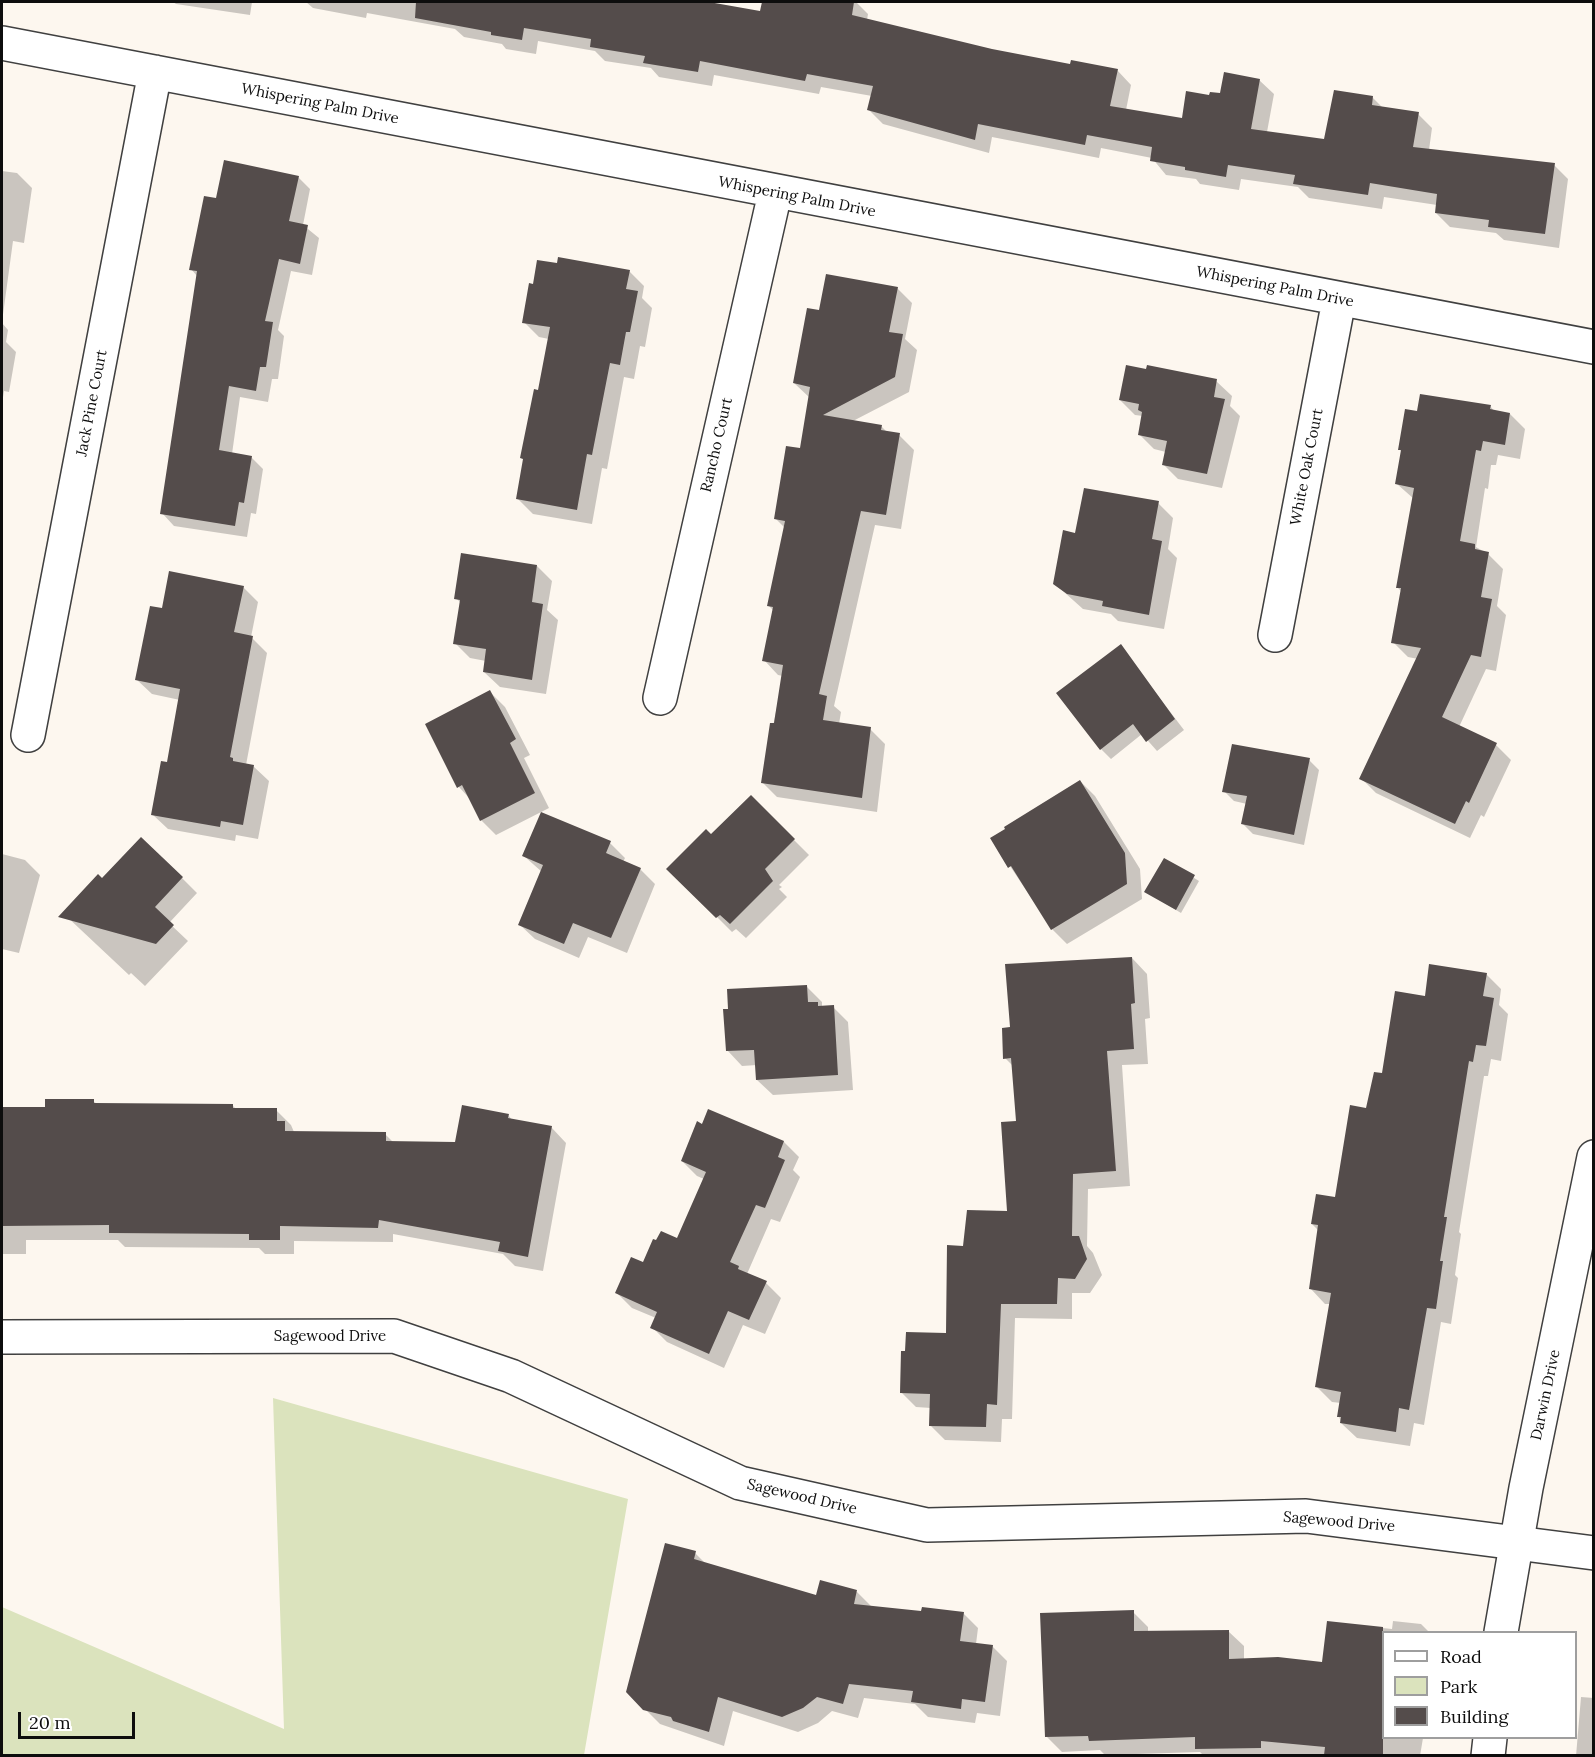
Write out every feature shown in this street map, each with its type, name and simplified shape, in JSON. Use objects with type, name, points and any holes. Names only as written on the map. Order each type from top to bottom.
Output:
[{"type":"street","name":"Whispering Palm Drive","points":[[2,43],[1593,348]]},
{"type":"street","name":"Jack Pine Court","points":[[28,735],[155,72]]},
{"type":"street","name":"Rancho Court","points":[[660,698],[775,193]]},
{"type":"street","name":"White Oak Court","points":[[1275,635],[1339,300]]},
{"type":"street","name":"Darwin Drive","points":[[1501,1631],[1516,1542],[1593,1157]]},
{"type":"street","name":"Sagewood Drive","points":[[2,1337],[394,1336],[511,1376],[740,1483],[927,1525],[1306,1516],[1593,1553]]},
{"type":"street","points":[[1488,1755],[1490,1739]]},
{"type":"green space","points":[[273,1398],[628,1499],[584,1755],[2,1755],[2,1607],[284,1729]]},
{"type":"building","points":[[416,2],[709,2],[760,11],[762,2],[854,2],[852,15],[992,49],[1070,64],[1071,60],[1118,69],[1110,106],[1182,118],[1186,91],[1209,95],[1210,92],[1220,93],[1224,72],[1260,79],[1251,129],[1324,139],[1334,90],[1373,96],[1372,105],[1419,112],[1413,147],[1555,163],[1545,234],[1488,227],[1489,220],[1435,213],[1437,194],[1370,183],[1368,195],[1293,184],[1295,175],[1228,165],[1226,177],[1150,161],[1152,147],[1087,135],[1085,145],[978,124],[975,140],[867,110],[873,86],[807,74],[805,81],[700,61],[698,72],[643,63],[645,56],[590,47],[591,39],[524,28],[522,40],[415,18]]},
{"type":"building","points":[[224,160],[299,176],[289,221],[308,225],[300,264],[279,259],[265,321],[273,322],[266,367],[260,367],[256,391],[229,386],[219,450],[252,456],[244,503],[239,502],[235,526],[160,514],[197,271],[189,270],[204,196],[216,198]]},
{"type":"building","points":[[558,257],[630,270],[626,289],[638,291],[630,332],[626,332],[620,365],[610,363],[592,455],[587,454],[577,510],[516,499],[523,459],[520,458],[534,389],[538,390],[550,327],[522,323],[529,283],[533,284],[537,260],[557,263]]},
{"type":"building","points":[[826,274],[898,287],[889,332],[903,334],[895,377],[823,415],[882,425],[881,430],[900,433],[886,515],[861,511],[819,694],[827,696],[823,720],[871,727],[862,798],[761,783],[770,723],[774,723],[783,665],[762,661],[773,607],[767,606],[785,521],[774,519],[786,446],[800,448],[810,387],[793,383],[807,308],[819,310]]},
{"type":"building","points":[[1126,365],[1146,369],[1147,365],[1217,379],[1214,397],[1225,399],[1207,474],[1162,465],[1167,441],[1138,435],[1142,412],[1138,410],[1139,404],[1119,400]]},
{"type":"building","points":[[1420,394],[1491,405],[1490,409],[1510,413],[1505,445],[1483,441],[1481,451],[1476,450],[1460,541],[1475,544],[1475,549],[1489,552],[1481,597],[1492,599],[1481,657],[1471,655],[1442,717],[1497,743],[1469,803],[1466,801],[1455,824],[1359,779],[1421,648],[1391,643],[1401,588],[1396,588],[1414,488],[1395,484],[1401,450],[1398,450],[1405,409],[1417,411]]},
{"type":"building","points":[[1084,488],[1159,501],[1152,539],[1162,541],[1149,615],[1102,606],[1103,601],[1067,594],[1053,584],[1063,530],[1075,533]]},
{"type":"building","points":[[461,553],[537,565],[532,602],[543,604],[532,680],[483,672],[486,649],[453,644],[460,600],[454,599]]},
{"type":"building","points":[[169,571],[244,586],[234,632],[253,636],[230,757],[233,761],[254,765],[243,825],[221,821],[220,827],[151,815],[161,761],[167,762],[180,689],[135,680],[150,606],[162,608]]},
{"type":"building","points":[[1121,644],[1175,719],[1146,742],[1133,724],[1100,750],[1056,693]]},
{"type":"building","points":[[490,690],[516,739],[510,743],[535,793],[480,821],[462,785],[457,788],[425,724]]},
{"type":"building","points":[[1232,744],[1310,758],[1294,835],[1241,824],[1247,796],[1222,792]]},
{"type":"building","points":[[1080,780],[1125,853],[1127,884],[1051,930],[1011,866],[1008,868],[990,838]]},
{"type":"building","points":[[751,795],[795,839],[765,869],[773,881],[730,924],[720,915],[716,918],[666,869],[706,829],[711,834]]},
{"type":"building","points":[[541,812],[611,841],[606,853],[641,868],[611,938],[573,923],[564,944],[518,925],[543,865],[522,856]]},
{"type":"building","points":[[141,837],[183,877],[155,907],[174,925],[156,944],[58,917],[98,874],[102,878]]},
{"type":"building","points":[[1164,858],[1195,875],[1176,910],[1144,892]]},
{"type":"building","points":[[1132,957],[1135,1003],[1131,1004],[1134,1049],[1107,1051],[1116,1171],[1073,1174],[1072,1236],[1079,1236],[1087,1259],[1075,1279],[1058,1278],[1057,1304],[1001,1304],[997,1405],[987,1404],[986,1427],[929,1426],[930,1394],[900,1393],[901,1351],[905,1351],[906,1332],[946,1333],[947,1245],[963,1246],[967,1210],[1007,1211],[1001,1122],[1016,1121],[1011,1058],[1003,1059],[1002,1028],[1010,1027],[1005,964]]},
{"type":"building","points":[[1429,964],[1487,973],[1483,996],[1494,998],[1486,1046],[1476,1045],[1473,1062],[1469,1061],[1444,1217],[1447,1217],[1436,1309],[1427,1308],[1409,1410],[1399,1408],[1396,1432],[1340,1423],[1341,1417],[1337,1417],[1341,1392],[1315,1387],[1331,1293],[1309,1289],[1318,1225],[1311,1224],[1316,1194],[1335,1197],[1350,1105],[1366,1108],[1374,1072],[1382,1073],[1395,991],[1425,996]]},
{"type":"building","points":[[807,985],[808,1002],[818,1002],[818,1006],[834,1005],[838,1075],[756,1080],[754,1050],[726,1051],[723,1009],[728,1009],[727,989]]},
{"type":"building","points":[[45,1099],[94,1099],[94,1103],[233,1104],[233,1108],[277,1108],[277,1121],[285,1121],[285,1131],[386,1132],[386,1141],[455,1142],[462,1105],[509,1114],[508,1118],[552,1126],[528,1257],[498,1251],[500,1242],[379,1220],[378,1228],[280,1226],[280,1240],[249,1240],[249,1234],[109,1233],[109,1225],[2,1226],[2,1107],[45,1107]]},
{"type":"building","points":[[708,1109],[784,1141],[778,1157],[785,1160],[765,1208],[756,1205],[730,1262],[739,1266],[738,1269],[767,1281],[749,1320],[728,1311],[709,1354],[650,1328],[657,1312],[615,1293],[631,1257],[643,1262],[653,1239],[656,1240],[661,1231],[677,1238],[706,1172],[681,1161],[697,1121],[702,1124]]},
{"type":"building","points":[[665,1543],[696,1551],[694,1559],[816,1595],[820,1580],[857,1590],[854,1604],[921,1611],[922,1607],[964,1612],[960,1641],[993,1645],[985,1702],[962,1699],[961,1709],[911,1702],[913,1691],[849,1684],[843,1704],[817,1697],[803,1708],[782,1717],[718,1697],[709,1732],[673,1721],[671,1717],[643,1710],[626,1692]]},
{"type":"building","points":[[1134,1610],[1134,1631],[1229,1630],[1229,1659],[1278,1657],[1322,1662],[1327,1621],[1383,1627],[1383,1755],[1324,1755],[1325,1747],[1261,1741],[1261,1748],[1195,1749],[1195,1737],[1089,1741],[1088,1736],[1045,1737],[1040,1613]]}]
